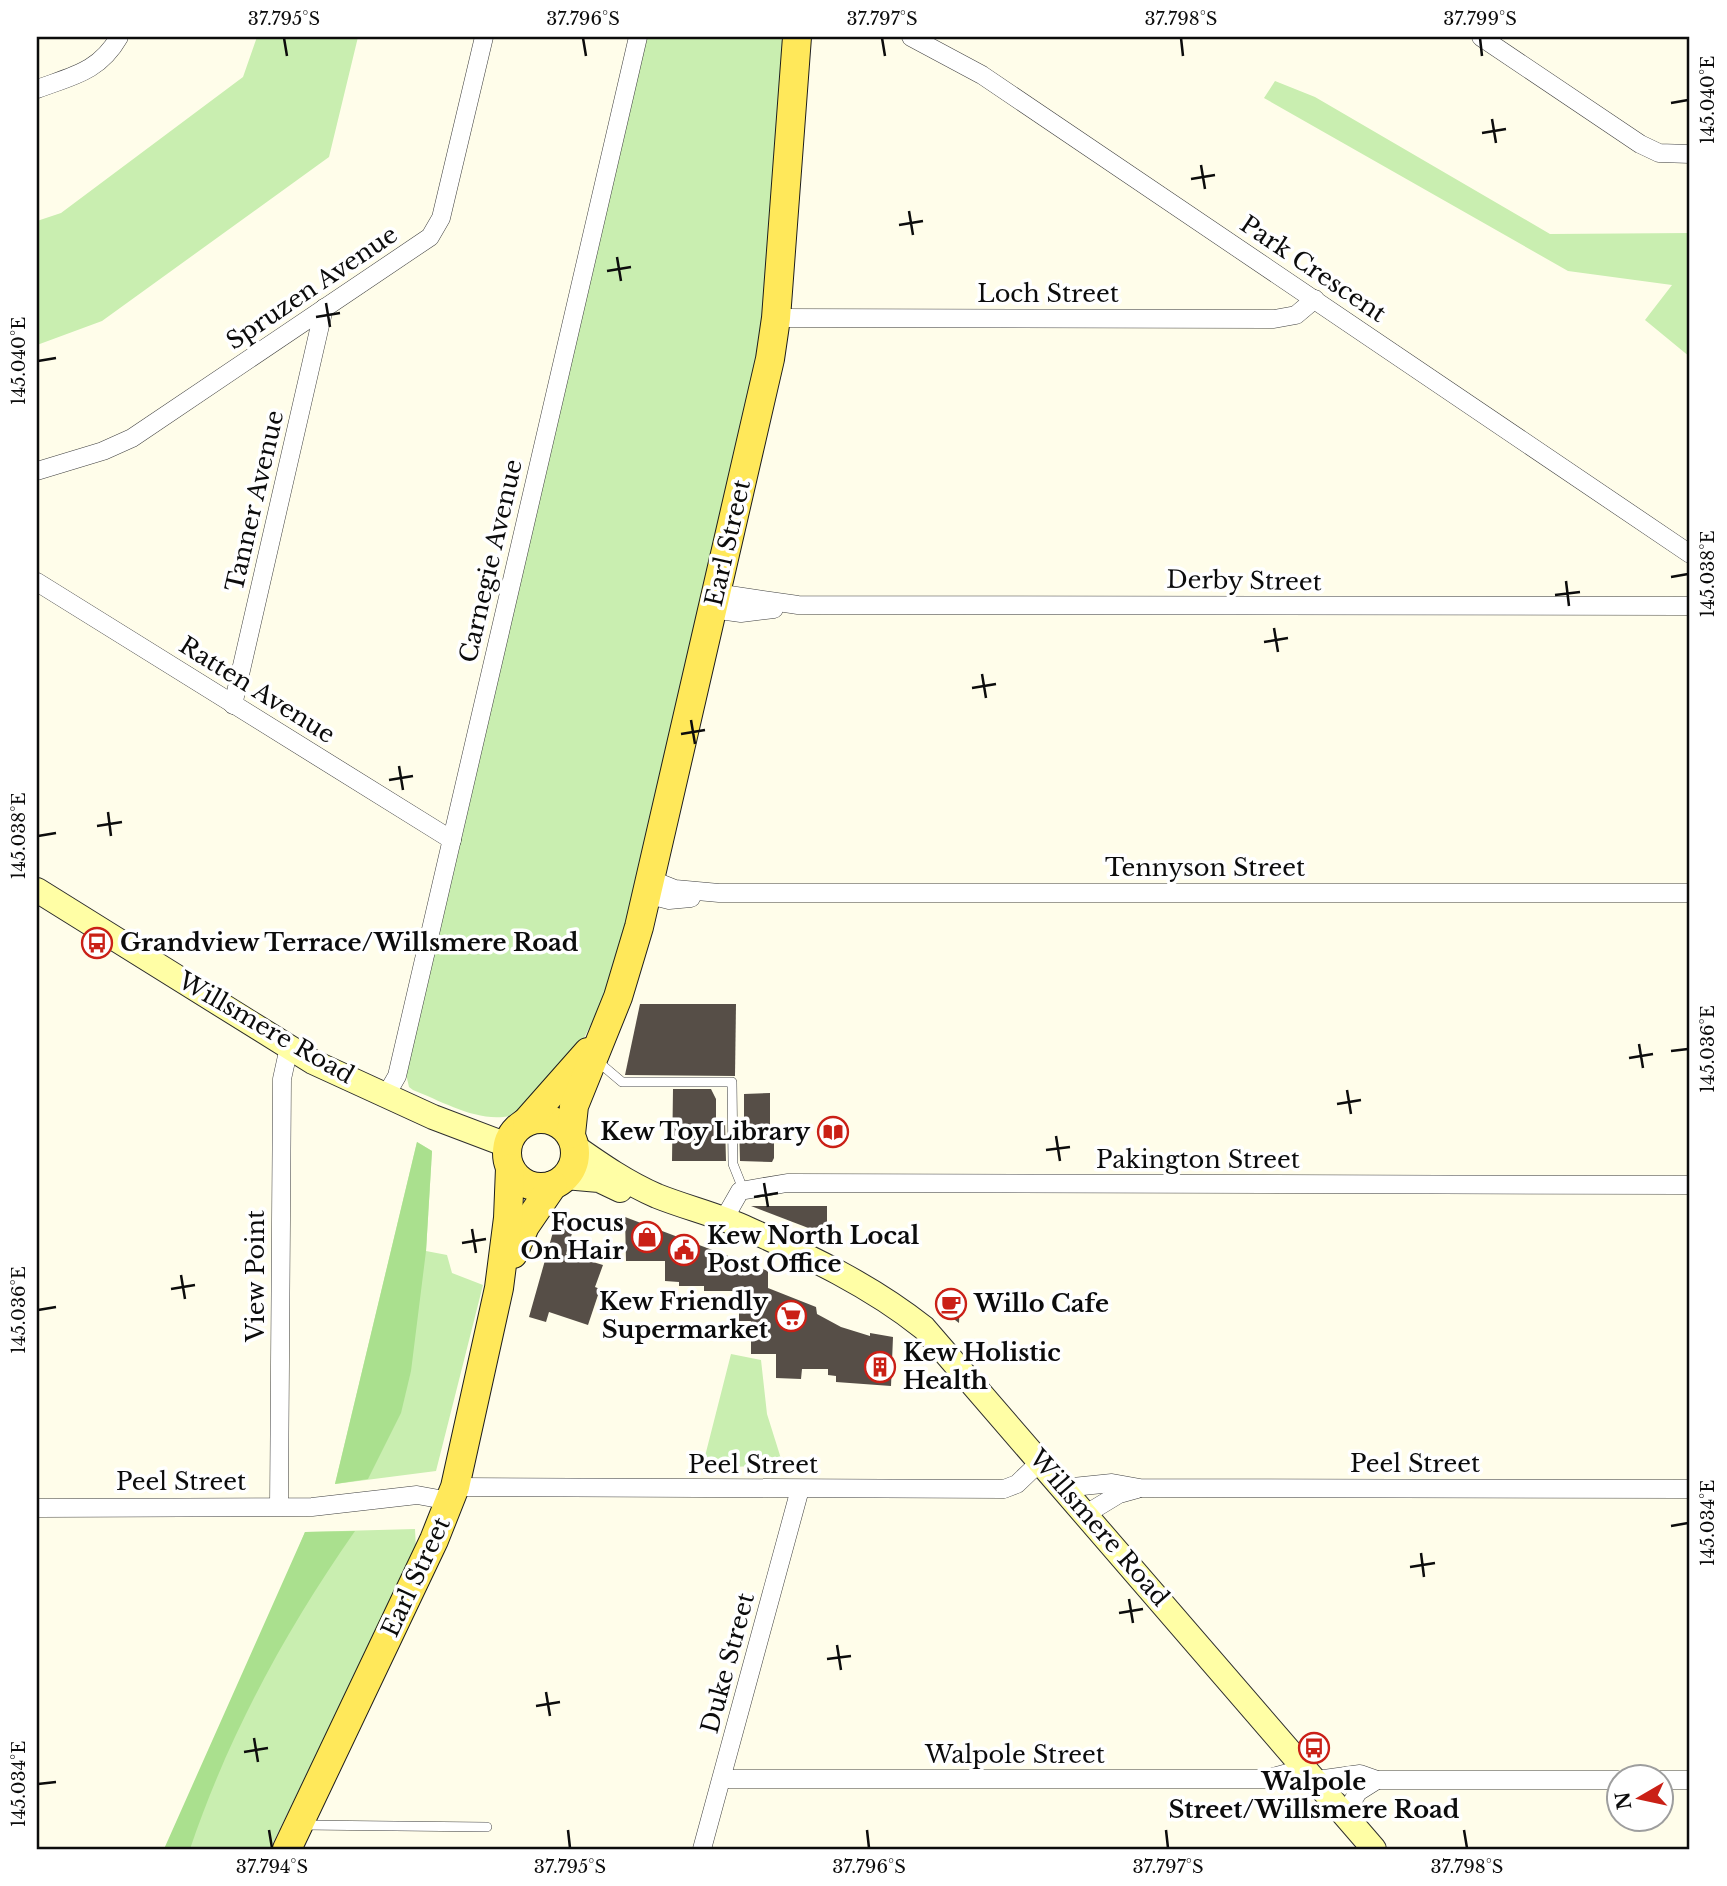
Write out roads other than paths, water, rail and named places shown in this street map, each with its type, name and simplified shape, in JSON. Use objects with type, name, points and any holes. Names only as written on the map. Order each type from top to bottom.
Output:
[{"type":"main road","name":"Earl Street","points":[[573,1140],[574,1106],[622,985],[648,887],[770,359],[776,318],[797,37]]},
{"type":"main road","name":"Willsmere Road","points":[[37,890],[289,1047],[509,1157]]},
{"type":"main road","name":"Earl Street","points":[[527,1121],[594,1050]]},
{"type":"main road","points":[[527,1121],[549,1122],[573,1140],[572,1165],[559,1181],[529,1185],[509,1157],[517,1128],[527,1121]]},
{"type":"main road","name":"Willsmere Road","points":[[573,1140],[625,1181],[657,1196],[724,1219],[866,1286],[924,1328],[1312,1774],[1374,1849]]},
{"type":"main road","name":"Earl Street","points":[[293,1837],[452,1494],[499,1288],[508,1217],[509,1157]]},
{"type":"main road","name":"Willsmere Road","points":[[559,1181],[599,1180],[647,1204],[720,1231],[789,1250]]},
{"type":"main road","name":"Earl Street","points":[[499,1288],[525,1226],[559,1181]]},
{"type":"street","points":[[37,89],[96,66],[119,37]]},
{"type":"street","name":"Spruzen Avenue","points":[[37,471],[111,449],[132,438],[421,245],[441,218],[484,37]]},
{"type":"street","name":"Carnegie Avenue","points":[[386,1095],[397,1076],[638,37]]},
{"type":"street","points":[[1481,37],[1640,144],[1659,153],[1690,154]]},
{"type":"street","name":"Park Crescent","points":[[910,38],[982,75],[1687,550]]},
{"type":"street","name":"Loch Street","points":[[776,318],[1274,319],[1296,315],[1315,299]]},
{"type":"street","name":"Tanner Avenue","points":[[233,705],[324,308]]},
{"type":"street","name":"Ratten Avenue","points":[[37,582],[452,840]]},
{"type":"street","name":"Derby Street","points":[[714,601],[741,613],[798,605],[1690,606]]},
{"type":"street","name":"Tennyson Street","points":[[648,887],[669,900],[719,893],[1690,893]]},
{"type":"street","name":"View Point","points":[[279,1506],[282,1079],[289,1047]]},
{"type":"street","name":"Pakington Street","points":[[743,1189],[787,1183],[1690,1185]]},
{"type":"street","points":[[724,1219],[736,1195],[743,1189]]},
{"type":"street","name":"Peel Street","points":[[37,1507],[336,1506],[417,1495],[452,1494],[1004,1489],[1017,1484],[1041,1461]]},
{"type":"street","name":"Peel Street","points":[[1063,1488],[1112,1483],[1140,1488],[1690,1489]]},
{"type":"street","name":"Peel Street","points":[[1086,1514],[1119,1494],[1140,1488]]},
{"type":"street","name":"Duke Street","points":[[702,1849],[800,1489]]},
{"type":"street","name":"Walpole Street","points":[[722,1779],[1266,1779],[1312,1774],[1360,1774],[1377,1780],[1604,1780]]},
{"type":"street","points":[[1345,1814],[1358,1792],[1377,1780]]},
{"type":"lane","points":[[594,1050],[622,1082],[732,1082],[733,1164],[743,1189]]},
{"type":"lane","points":[[293,1837],[487,1827]]},
{"type":"place","name":"Grandview Terrace/Willsmere Road","points":[[97,943]]},
{"type":"place","name":"Kew Toy Library","points":[[833,1132]]},
{"type":"place","name":"Focus On Hair","points":[[647,1237]]},
{"type":"place","name":"Kew North Local Post Office","points":[[684,1250]]},
{"type":"place","name":"Willo Cafe","points":[[951,1304]]},
{"type":"place","name":"Kew Friendly Supermarket","points":[[791,1316]]},
{"type":"place","name":"Kew Holistic Health","points":[[880,1367]]},
{"type":"place","name":"Walpole Street/Willsmere Road","points":[[1314,1748]]}]
